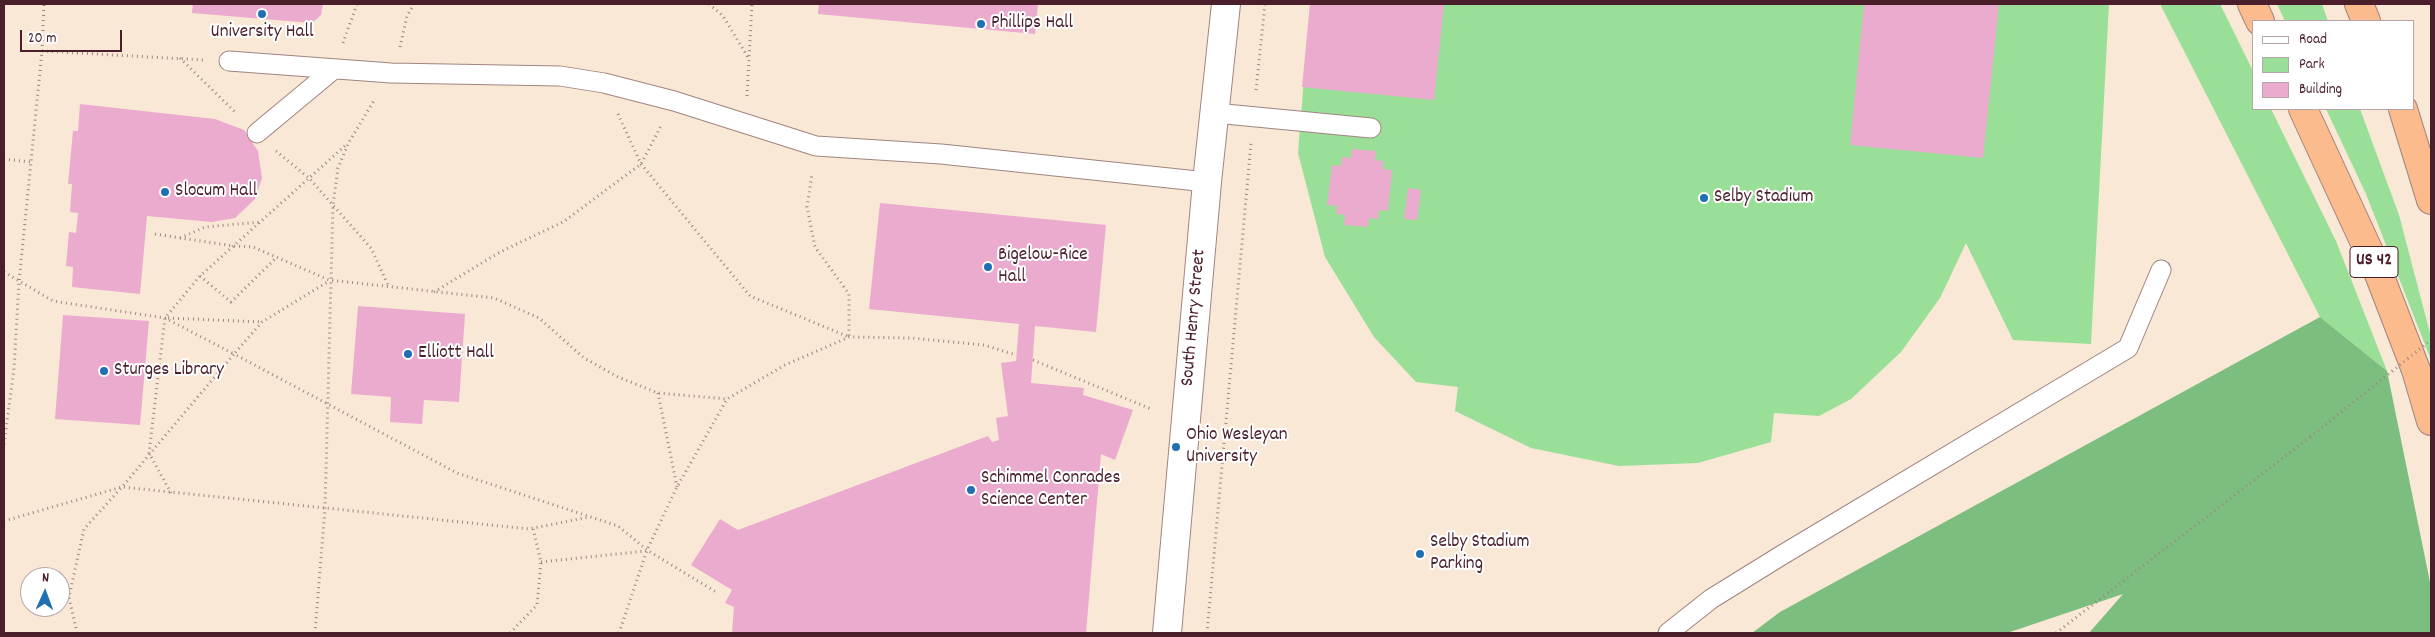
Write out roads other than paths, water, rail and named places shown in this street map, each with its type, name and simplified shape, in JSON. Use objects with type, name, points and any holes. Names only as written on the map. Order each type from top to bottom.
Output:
[{"type":"highway","points":[[2252,4],[2260,20]]},
{"type":"highway","points":[[2359,4],[2366,20]]},
{"type":"highway","name":"US 42","points":[[2303,110],[2377,269],[2416,370],[2431,421]]},
{"type":"highway","points":[[2402,110],[2431,200]]},
{"type":"street","name":"South Henry Street","points":[[1167,633],[1207,182],[1226,4]]},
{"type":"lane","points":[[229,61],[391,73],[560,76],[604,83],[674,101],[816,146],[941,154],[1207,182]]},
{"type":"lane","points":[[257,133],[334,69]]},
{"type":"lane","points":[[1215,113],[1371,128]]},
{"type":"lane","points":[[1668,633],[1712,598],[2128,348],[2160,270]]},
{"type":"place","name":"University Hall","points":[[262,14]]},
{"type":"place","name":"Phillips Hall","points":[[981,24]]},
{"type":"place","name":"Slocum Hall","points":[[165,192]]},
{"type":"place","name":"Selby Stadium","points":[[1704,198]]},
{"type":"place","name":"Bigelow-Rice Hall","points":[[988,267]]},
{"type":"place","name":"Elliott Hall","points":[[408,354]]},
{"type":"place","name":"Sturges Library","points":[[104,371]]},
{"type":"place","name":"Ohio Wesleyan University","points":[[1176,447]]},
{"type":"place","name":"Schimmel Conrades Science Center","points":[[971,490]]},
{"type":"place","name":"Selby Stadium Parking","points":[[1420,554]]}]
